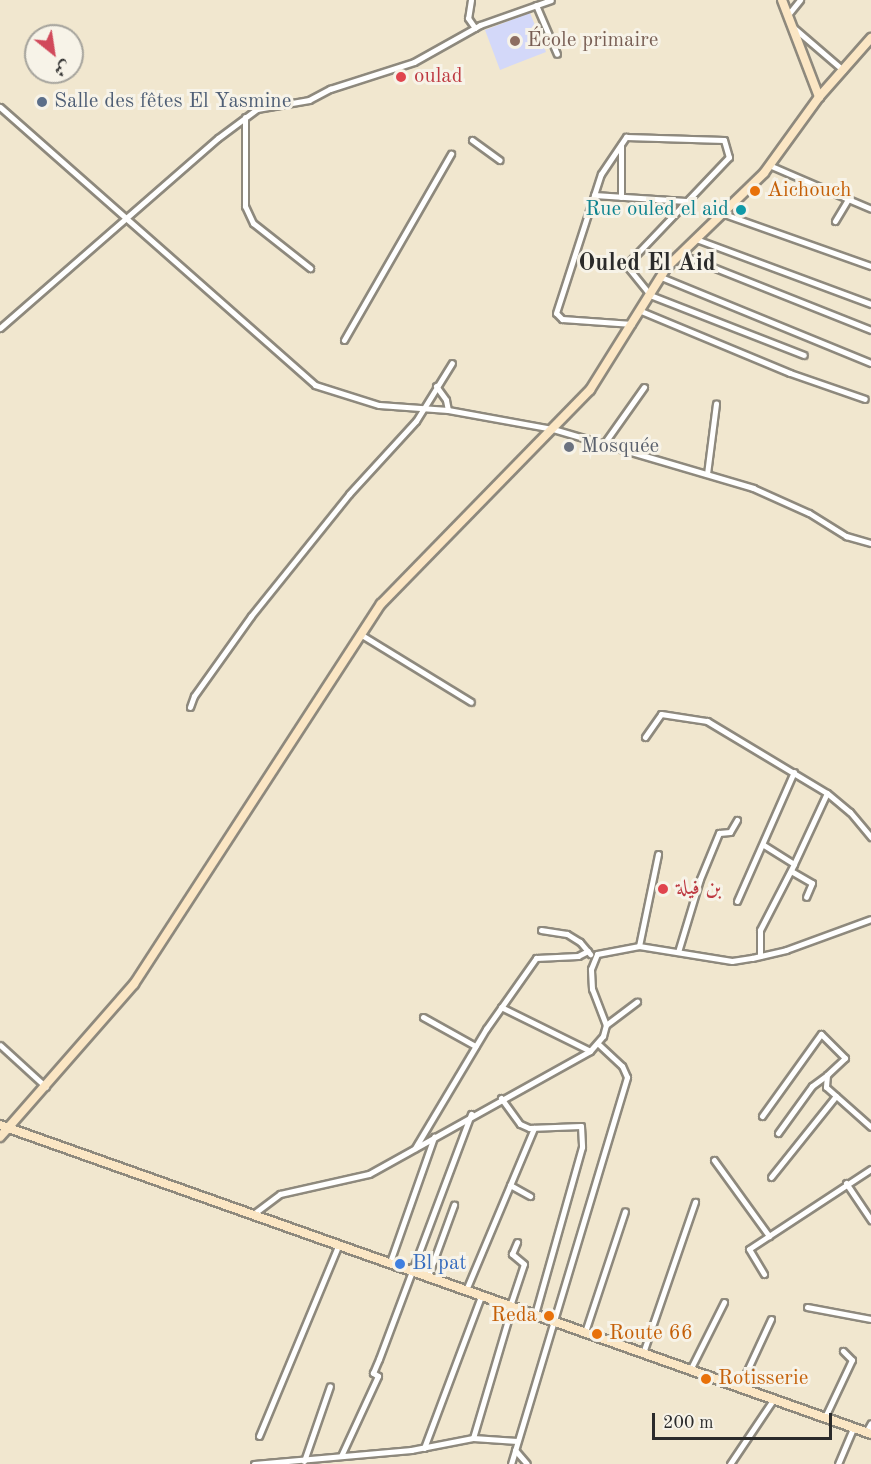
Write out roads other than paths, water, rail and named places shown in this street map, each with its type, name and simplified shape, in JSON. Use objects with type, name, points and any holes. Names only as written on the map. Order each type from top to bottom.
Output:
[{"type":"street","points":[[471,0],[468,18],[475,28]]},
{"type":"street","points":[[0,328],[257,109],[309,100],[330,89],[414,62],[475,28],[551,0]]},
{"type":"street","points":[[782,0],[819,98]]},
{"type":"street","points":[[791,0],[793,8]]},
{"type":"street","points":[[787,16],[800,0]]},
{"type":"street","points":[[536,5],[557,54]]},
{"type":"street","points":[[790,25],[843,70]]},
{"type":"street","points":[[0,1137],[4,1127],[46,1087],[135,984],[360,634],[388,596],[553,429],[603,373],[661,277],[680,254],[724,214],[769,165],[819,98],[871,38]]},
{"type":"street","points":[[0,107],[126,220],[194,275],[315,385],[379,405],[448,410],[553,429],[707,474],[778,498],[846,536],[871,543]]},
{"type":"street","points":[[245,117],[245,206],[253,223],[310,268]]},
{"type":"street","points":[[633,324],[562,319],[556,312],[601,174],[626,136],[724,140],[729,157],[626,265],[650,295],[804,356]]},
{"type":"street","points":[[472,140],[500,160]]},
{"type":"street","points":[[621,144],[621,197]]},
{"type":"street","points":[[344,340],[451,154]]},
{"type":"street","points":[[769,165],[871,209]]},
{"type":"street","points":[[594,195],[686,201]]},
{"type":"street","points":[[835,221],[848,199]]},
{"type":"street","points":[[724,214],[871,266]]},
{"type":"street","points":[[696,239],[871,304]]},
{"type":"street","points":[[680,254],[871,330]]},
{"type":"street","points":[[661,277],[871,363]]},
{"type":"street","points":[[641,310],[790,373],[865,399]]},
{"type":"street","points":[[190,706],[251,616],[349,494],[416,421],[452,363]]},
{"type":"street","points":[[436,386],[446,400],[448,410]]},
{"type":"street","points":[[603,445],[644,387]]},
{"type":"street","points":[[707,474],[716,404]]},
{"type":"street","points":[[360,634],[471,702]]},
{"type":"street","points":[[645,737],[661,714],[707,721],[827,793],[850,812],[871,837]]},
{"type":"street","points":[[737,901],[794,772]]},
{"type":"street","points":[[760,956],[760,930],[827,793]]},
{"type":"street","points":[[678,952],[700,879],[719,833],[730,832],[736,820]]},
{"type":"street","points":[[763,846],[794,864]]},
{"type":"street","points":[[639,946],[658,854]]},
{"type":"street","points":[[790,871],[812,883],[806,897]]},
{"type":"street","points":[[593,958],[612,948],[639,946],[732,961],[760,956],[871,919]]},
{"type":"street","points":[[541,930],[567,934],[593,958],[592,989],[606,1025]]},
{"type":"street","points":[[415,1148],[475,1046],[536,958],[578,956],[588,951]]},
{"type":"street","points":[[252,1215],[280,1194],[358,1179],[415,1148],[472,1114],[590,1051],[598,1044],[606,1025],[638,1002]]},
{"type":"street","points":[[501,1007],[590,1051]]},
{"type":"street","points":[[423,1017],[475,1046]]},
{"type":"street","points":[[762,1116],[821,1034],[845,1058],[812,1086],[778,1133]]},
{"type":"street","points":[[511,1464],[627,1077],[622,1066],[598,1044]]},
{"type":"street","points":[[0,1045],[46,1087]]},
{"type":"street","points":[[827,1075],[826,1087],[871,1127]]},
{"type":"street","points":[[771,1177],[836,1096]]},
{"type":"street","points":[[501,1098],[520,1124],[535,1129],[581,1126],[582,1147],[535,1314]]},
{"type":"street","points":[[341,1456],[378,1376],[374,1373],[411,1270],[472,1114]]},
{"type":"street","points":[[4,1127],[853,1428],[868,1433],[871,1423]]},
{"type":"street","points":[[466,1290],[535,1129]]},
{"type":"street","points":[[390,1263],[434,1137]]},
{"type":"street","points":[[714,1160],[769,1236]]},
{"type":"street","points":[[764,1274],[748,1251],[846,1183],[871,1169]]},
{"type":"street","points":[[846,1183],[871,1220]]},
{"type":"street","points":[[510,1185],[530,1196]]},
{"type":"street","points":[[643,1353],[695,1202]]},
{"type":"street","points":[[428,1276],[454,1205]]},
{"type":"street","points":[[585,1332],[625,1211]]},
{"type":"street","points":[[473,1438],[524,1263],[512,1254],[517,1242]]},
{"type":"street","points":[[259,1436],[339,1244]]},
{"type":"street","points":[[424,1448],[481,1296]]},
{"type":"street","points":[[690,1370],[724,1302]]},
{"type":"street","points":[[807,1307],[871,1319]]},
{"type":"street","points":[[739,1388],[771,1319]]},
{"type":"street","points":[[825,1418],[852,1360],[843,1351]]},
{"type":"street","points":[[304,1461],[330,1386]]},
{"type":"street","points":[[730,1464],[773,1400]]},
{"type":"street","points":[[838,1464],[853,1428]]},
{"type":"street","points":[[254,1464],[424,1448],[473,1438],[517,1442]]},
{"type":"street","points":[[515,1450],[527,1464]]},
{"type":"place","name":"École primaire","points":[[515,41]]},
{"type":"place","name":"oulad","points":[[401,77]]},
{"type":"place","name":"Salle des fêtes El Yasmine","points":[[42,102]]},
{"type":"place","name":"Aichouch","points":[[755,191]]},
{"type":"place","name":"Rue ouled el aid","points":[[741,210]]},
{"type":"place","name":"Mosquée","points":[[569,447]]},
{"type":"place","name":"بن فيلة","points":[[663,889]]},
{"type":"place","name":"Bl pat","points":[[400,1264]]},
{"type":"place","name":"Reda","points":[[549,1316]]},
{"type":"place","name":"Route 66","points":[[597,1334]]},
{"type":"place","name":"Rotisserie","points":[[706,1379]]},
{"type":"district","name":"Ouled El Aid","points":[[647,265]]}]
